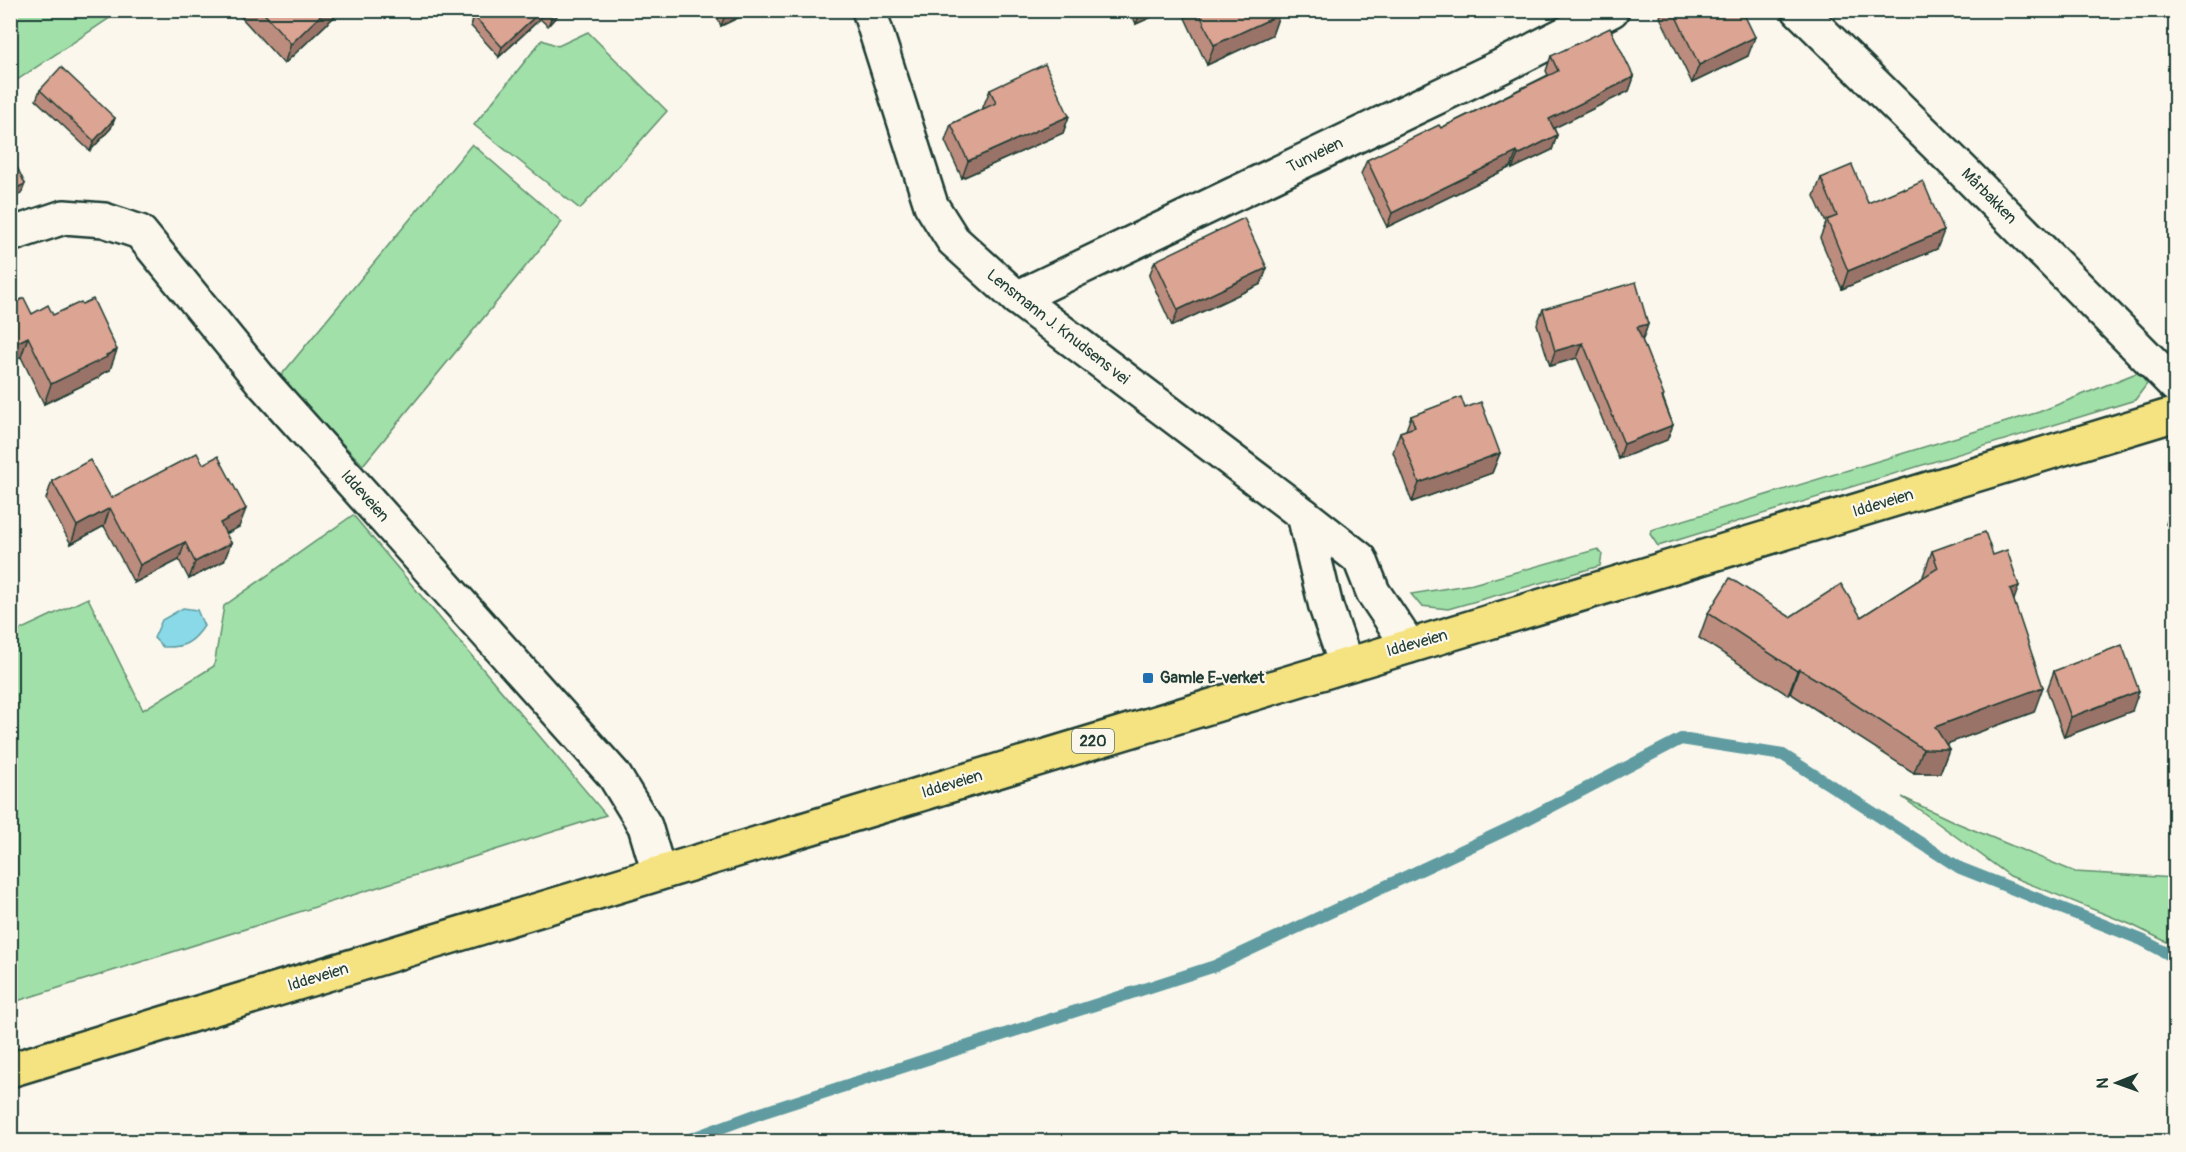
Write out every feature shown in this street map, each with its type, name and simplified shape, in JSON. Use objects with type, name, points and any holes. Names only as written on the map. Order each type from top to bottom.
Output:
[{"type":"main road","name":"Iddeveien","points":[[10,1070],[2175,414]]},
{"type":"street","name":"Lensmann J. Knudsens vei","points":[[869,10],[932,205],[953,240],[1017,298],[1360,559],[1373,592],[1409,646]]},
{"type":"street","name":"Tunveien","points":[[1017,298],[1480,76],[1612,10]]},
{"type":"street","name":"Mårbakken","points":[[1799,10],[1961,169],[2175,386]]},
{"type":"street","name":"Iddeveien","points":[[10,235],[64,217],[104,220],[140,232],[264,384],[614,775],[645,826],[659,873]]},
{"type":"street","points":[[1304,515],[1326,607],[1346,664]]},
{"type":"green space","points":[[11,10],[120,10],[120,11],[11,84]]},
{"type":"green space","points":[[588,32],[667,111],[580,209],[474,125],[542,40],[558,46]]},
{"type":"green space","points":[[472,144],[562,222],[363,465],[279,378]]},
{"type":"green space","points":[[2139,372],[2147,384],[2135,400],[1658,546],[1650,534],[1651,530],[2039,412]]},
{"type":"green space","points":[[353,515],[606,815],[11,1003],[11,634],[88,598],[143,710],[214,666],[224,606]]},
{"type":"green space","points":[[1598,549],[1602,554],[1600,566],[1448,609],[1421,606],[1411,594],[1473,584]]},
{"type":"green space","points":[[1902,797],[1957,823],[2075,872],[2175,878],[2175,946],[2132,925],[2010,876]]},
{"type":"water","points":[[183,608],[197,610],[204,626],[196,637],[187,643],[176,647],[163,647],[154,638],[162,620]]},
{"type":"building","points":[[261,10],[326,10],[291,44]]},
{"type":"building","points":[[481,10],[542,10],[502,47],[474,16]]},
{"type":"building","points":[[545,10],[557,10],[552,16]]},
{"type":"building","points":[[1198,10],[1276,10],[1279,15],[1214,45]]},
{"type":"building","points":[[1673,10],[1742,10],[1755,37],[1699,65]]},
{"type":"building","points":[[1610,28],[1634,77],[1549,119],[1557,135],[1392,213],[1367,160],[1439,125],[1441,128],[1558,71],[1551,56]]},
{"type":"building","points":[[1045,64],[1069,116],[968,161],[951,124],[996,103],[990,90]]},
{"type":"building","points":[[61,67],[115,118],[94,141],[40,90]]},
{"type":"building","points":[[10,152],[25,184],[10,191]]},
{"type":"building","points":[[1852,165],[1868,203],[1923,181],[1944,231],[1848,271],[1827,220],[1837,216],[1821,178]]},
{"type":"building","points":[[1244,218],[1267,268],[1178,310],[1155,261]]},
{"type":"building","points":[[1636,282],[1648,324],[1637,327],[1673,425],[1624,444],[1583,343],[1555,351],[1543,309]]},
{"type":"building","points":[[24,298],[32,314],[48,305],[53,315],[93,299],[117,350],[51,384],[28,337],[10,346],[10,305]]},
{"type":"building","points":[[1461,397],[1465,408],[1481,402],[1500,453],[1419,483],[1400,432],[1415,427],[1411,416]]},
{"type":"building","points":[[197,453],[203,464],[218,456],[246,509],[220,523],[231,543],[195,562],[185,542],[140,565],[110,508],[77,526],[52,481],[90,460],[111,498]]},
{"type":"building","points":[[2175,508],[2175,519],[2170,513]]},
{"type":"building","points":[[1985,532],[1993,555],[2007,550],[2019,586],[2010,589],[2043,687],[1935,727],[1949,749],[1923,749],[1824,684],[1799,669],[1797,671],[1708,613],[1730,578],[1790,617],[1841,584],[1861,617],[1938,568],[1932,551]]},
{"type":"building","points":[[2122,645],[2139,691],[2071,717],[2054,671]]},
{"type":"waterway","points":[[682,1142],[761,1113],[1215,966],[1512,827],[1681,739],[1783,755],[1960,868],[2142,940],[2176,958]]},
{"type":"place","name":"Gamle E-verket","points":[[1148,678]]}]
